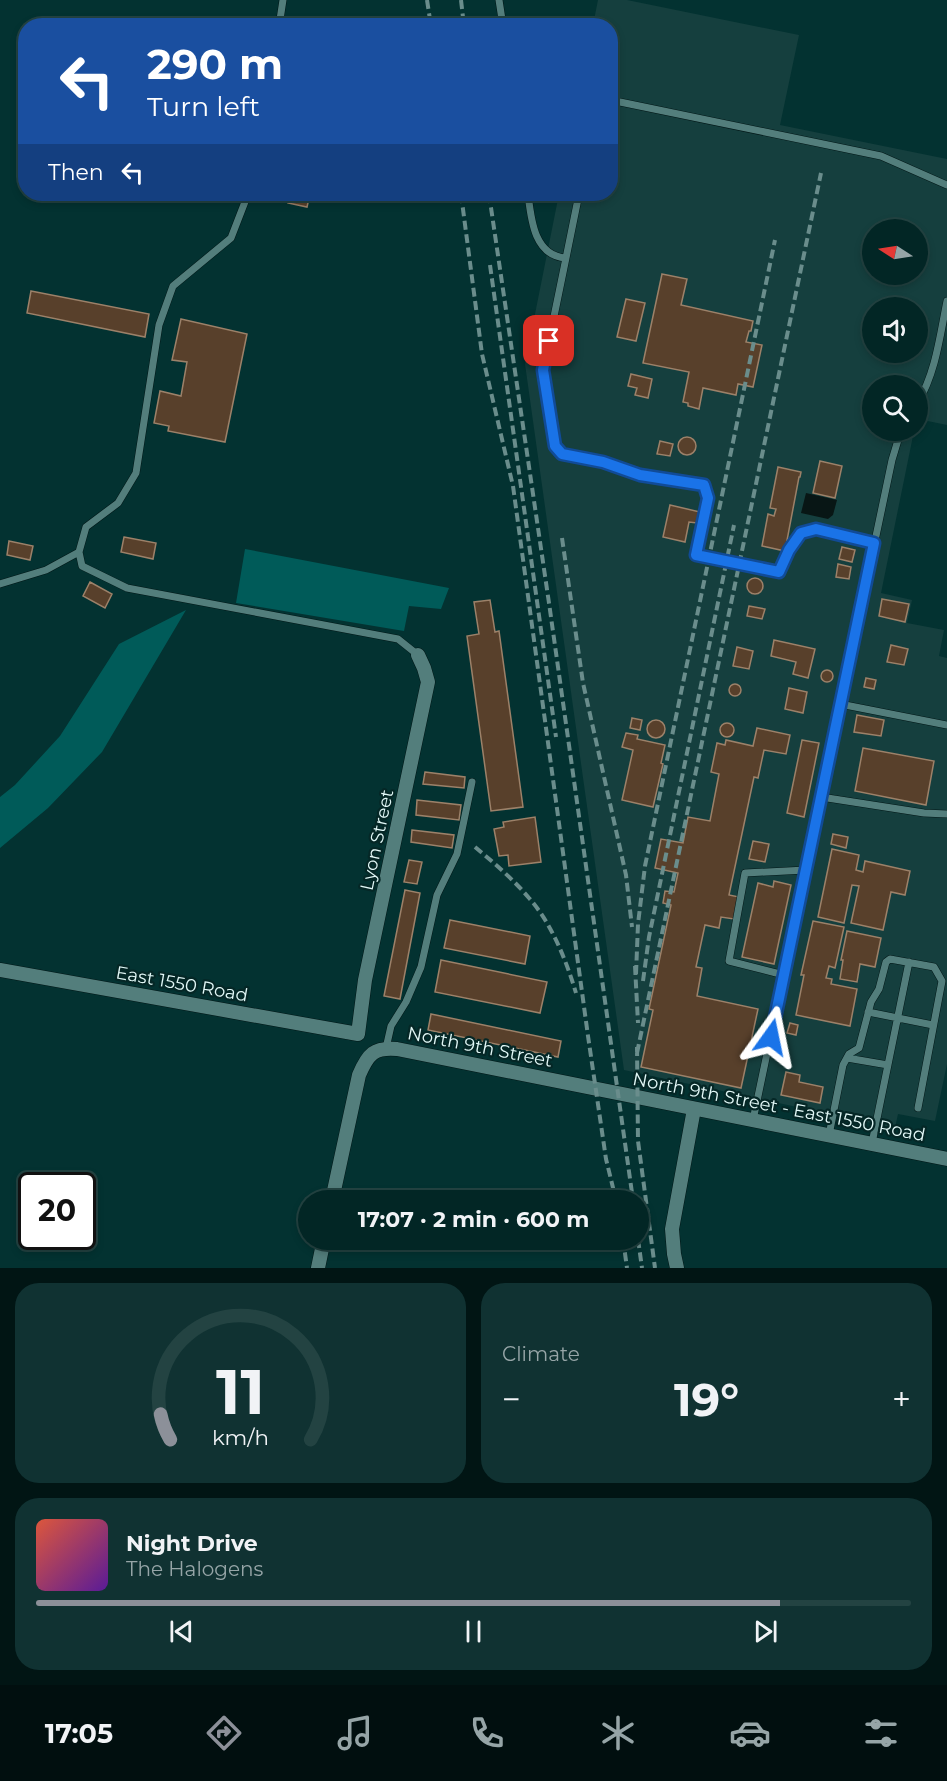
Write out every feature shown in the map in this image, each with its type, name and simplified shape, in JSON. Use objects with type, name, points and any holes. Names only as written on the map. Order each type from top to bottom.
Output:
[{"type":"street","name":"Lyon Street","points":[[358,1034],[365,980],[428,682],[418,655]]},
{"type":"street","name":"East 1550 Road","points":[[0,970],[358,1034]]},
{"type":"street","points":[[334,1190],[359,1075],[364,1062],[380,1050],[358,1034]]},
{"type":"street","name":"North 9th Street","points":[[380,1050],[397,1049],[603,1090]]},
{"type":"street","name":"North 9th Street - East 1550 Road","points":[[603,1090],[947,1159]]},
{"type":"street","points":[[677,1268],[672,1229],[694,1108]]},
{"type":"street","points":[[318,1268],[322,1250]]},
{"type":"lane","points":[[281,18],[284,0]]},
{"type":"lane","points":[[499,0],[502,18]]},
{"type":"lane","points":[[618,102],[881,156],[947,185]]},
{"type":"lane","points":[[245,201],[231,238],[173,286],[159,325],[136,473],[118,503],[86,527],[80,552],[82,566],[127,588],[398,639],[418,655]]},
{"type":"lane","points":[[529,201],[532,226],[544,250],[558,258],[566,258]]},
{"type":"lane","points":[[578,201],[543,370],[555,446],[562,454],[603,462],[640,475],[704,485],[708,498],[696,555],[779,572],[789,550],[801,533],[816,529],[874,543]]},
{"type":"lane","points":[[928,382],[933,369],[947,301]]},
{"type":"lane","points":[[753,1120],[874,543],[898,441]]},
{"type":"lane","points":[[0,584],[46,570],[80,552]]},
{"type":"lane","points":[[840,704],[947,725]]},
{"type":"lane","points":[[380,1050],[406,1002],[421,967],[437,895],[457,854],[472,782]]},
{"type":"lane","points":[[821,797],[924,813],[947,814]]},
{"type":"lane","points":[[784,975],[729,961],[745,873],[806,870]]},
{"type":"lane","points":[[829,1135],[843,1065],[849,1054],[859,1048],[871,1002],[879,989],[886,962],[890,958],[934,967],[942,981],[918,1108]]},
{"type":"lane","points":[[872,1143],[909,962]]},
{"type":"lane","points":[[868,1012],[933,1025]]},
{"type":"lane","points":[[847,1058],[888,1065]]},
{"type":"shaded area","points":[[598,0],[627,0],[799,35],[780,125],[947,159],[947,425],[928,421],[928,375],[862,375],[862,441],[912,441],[881,593],[912,600],[907,623],[944,630],[939,656],[947,658],[947,1064],[935,1121],[898,1114],[895,1128],[624,1070],[525,364],[558,201],[618,201],[618,18],[594,18]]},
{"type":"shaded area","points":[[806,493],[837,500],[833,515],[828,519],[801,513]]},
{"type":"shaded area","points":[[245,549],[449,588],[441,609],[409,606],[404,631],[236,603]]},
{"type":"shaded area","points":[[186,610],[102,752],[48,808],[0,848],[0,797],[15,785],[60,736],[119,644]]},
{"type":"building","points":[[288,201],[308,201],[307,207],[288,203]]},
{"type":"building","points":[[662,274],[687,279],[681,305],[753,321],[746,342],[762,345],[753,387],[738,384],[736,395],[703,388],[699,409],[683,402],[689,372],[643,363]]},
{"type":"building","points":[[31,291],[149,314],[145,337],[27,313]]},
{"type":"building","points":[[626,299],[645,303],[636,341],[617,337]]},
{"type":"building","points":[[181,319],[247,334],[225,442],[168,431],[169,426],[154,423],[160,391],[181,396],[187,362],[172,360]]},
{"type":"building","points":[[631,374],[652,379],[648,398],[635,395],[637,388],[628,386]]},
{"type":"building","points":[[687,437],[693,440],[696,446],[693,452],[687,455],[681,452],[678,446],[681,440]]},
{"type":"building","points":[[660,441],[673,444],[670,456],[657,454]]},
{"type":"building","points":[[820,461],[842,466],[835,498],[813,493]]},
{"type":"building","points":[[778,467],[801,472],[785,551],[762,546],[768,514],[774,516],[776,509],[770,508]]},
{"type":"building","points":[[670,505],[700,512],[697,523],[689,522],[685,542],[663,537]]},
{"type":"building","points":[[124,537],[156,543],[153,559],[121,552]]},
{"type":"building","points":[[9,541],[33,546],[30,560],[7,555]]},
{"type":"building","points":[[842,547],[855,550],[852,562],[839,559]]},
{"type":"building","points":[[838,564],[851,567],[849,579],[836,577]]},
{"type":"building","points":[[755,578],[763,586],[755,594],[747,586]]},
{"type":"building","points":[[90,582],[112,594],[105,608],[83,596]]},
{"type":"building","points":[[882,599],[909,604],[905,622],[879,616]]},
{"type":"building","points":[[490,600],[495,632],[499,631],[523,807],[491,811],[467,636],[479,634],[474,602]]},
{"type":"building","points":[[749,606],[765,609],[762,619],[747,616]]},
{"type":"building","points":[[774,640],[815,649],[808,678],[793,674],[796,662],[771,656]]},
{"type":"building","points":[[891,645],[908,649],[904,665],[887,662]]},
{"type":"building","points":[[737,647],[753,651],[749,669],[733,666]]},
{"type":"building","points":[[829,670],[833,676],[829,682],[825,682],[821,674]]},
{"type":"building","points":[[866,678],[876,680],[874,689],[864,687]]},
{"type":"building","points":[[737,684],[741,690],[737,696],[733,696],[729,688]]},
{"type":"building","points":[[789,688],[807,692],[803,713],[785,709]]},
{"type":"building","points":[[857,715],[884,720],[881,736],[854,732]]},
{"type":"building","points":[[632,718],[642,720],[640,730],[630,728]]},
{"type":"building","points":[[656,720],[662,723],[665,729],[662,735],[656,738],[650,735],[647,729],[650,723]]},
{"type":"building","points":[[727,723],[732,725],[734,730],[732,735],[727,737],[722,735],[720,730],[722,725]]},
{"type":"building","points":[[757,728],[790,735],[786,754],[764,750],[758,778],[754,777],[729,895],[739,897],[734,919],[721,917],[719,928],[705,925],[696,967],[702,968],[697,996],[758,1009],[741,1088],[641,1067],[653,1010],[649,1009],[671,905],[663,903],[665,891],[674,892],[678,873],[655,868],[661,839],[683,843],[688,817],[710,821],[719,774],[711,772],[717,743],[725,745],[726,740],[753,746]]},
{"type":"building","points":[[626,733],[638,735],[637,739],[665,745],[653,807],[622,800],[633,750],[622,747]]},
{"type":"building","points":[[802,740],[819,743],[804,817],[787,813]]},
{"type":"building","points":[[863,748],[934,761],[926,805],[855,791]]},
{"type":"building","points":[[425,772],[465,777],[464,788],[423,784]]},
{"type":"building","points":[[417,800],[461,805],[459,820],[416,815]]},
{"type":"building","points":[[535,817],[541,862],[509,866],[508,855],[499,856],[494,829],[504,827],[503,822]]},
{"type":"building","points":[[412,830],[454,835],[452,848],[411,842]]},
{"type":"building","points":[[833,834],[848,837],[846,848],[831,844]]},
{"type":"building","points":[[753,841],[769,844],[765,862],[749,859]]},
{"type":"building","points":[[832,849],[859,855],[856,870],[863,872],[865,861],[910,871],[905,895],[891,892],[883,930],[851,923],[859,886],[852,885],[844,923],[818,917]]},
{"type":"building","points":[[409,860],[422,862],[417,884],[404,882]]},
{"type":"building","points":[[774,881],[791,885],[774,964],[742,957],[758,883],[773,887]]},
{"type":"building","points":[[405,890],[420,893],[400,999],[384,996]]},
{"type":"building","points":[[450,920],[530,936],[525,964],[444,948]]},
{"type":"building","points":[[813,921],[844,927],[835,968],[829,966],[826,978],[832,979],[831,984],[857,989],[850,1026],[796,1015],[804,975],[801,975]]},
{"type":"building","points":[[847,931],[881,938],[875,967],[860,964],[857,982],[840,979]]},
{"type":"building","points":[[441,960],[547,982],[540,1013],[435,992]]},
{"type":"building","points":[[431,1014],[561,1041],[558,1057],[428,1030]]},
{"type":"building","points":[[790,1023],[798,1025],[796,1035],[787,1033]]},
{"type":"building","points":[[786,1072],[800,1075],[799,1082],[823,1087],[820,1103],[781,1095]]},
{"type":"railway","points":[[427,0],[430,18]]},
{"type":"railway","points":[[461,0],[463,18]]},
{"type":"railway","points":[[637,1053],[821,173]]},
{"type":"railway","points":[[462,201],[482,354],[513,486],[588,1036],[606,1159],[614,1190]]},
{"type":"railway","points":[[490,201],[632,1190]]},
{"type":"railway","points":[[636,974],[638,924],[645,866],[775,240]]},
{"type":"railway","points":[[490,265],[556,737]]},
{"type":"railway","points":[[643,981],[649,937],[734,525]]},
{"type":"railway","points":[[562,538],[583,683],[626,875],[632,927]]},
{"type":"railway","points":[[475,847],[523,891],[545,919],[568,968],[576,993]]},
{"type":"railway","points":[[635,966],[638,1023]]},
{"type":"railway","points":[[637,1047],[638,1141],[655,1268]]},
{"type":"railway","points":[[625,1250],[627,1268]]},
{"type":"railway","points":[[640,1250],[642,1268]]},
{"type":"route","points":[[549,341],[543,370],[555,446],[562,454],[603,462],[640,475],[704,485],[708,498],[696,555],[779,572],[789,550],[801,533],[816,529],[874,543],[771,1037]]}]
